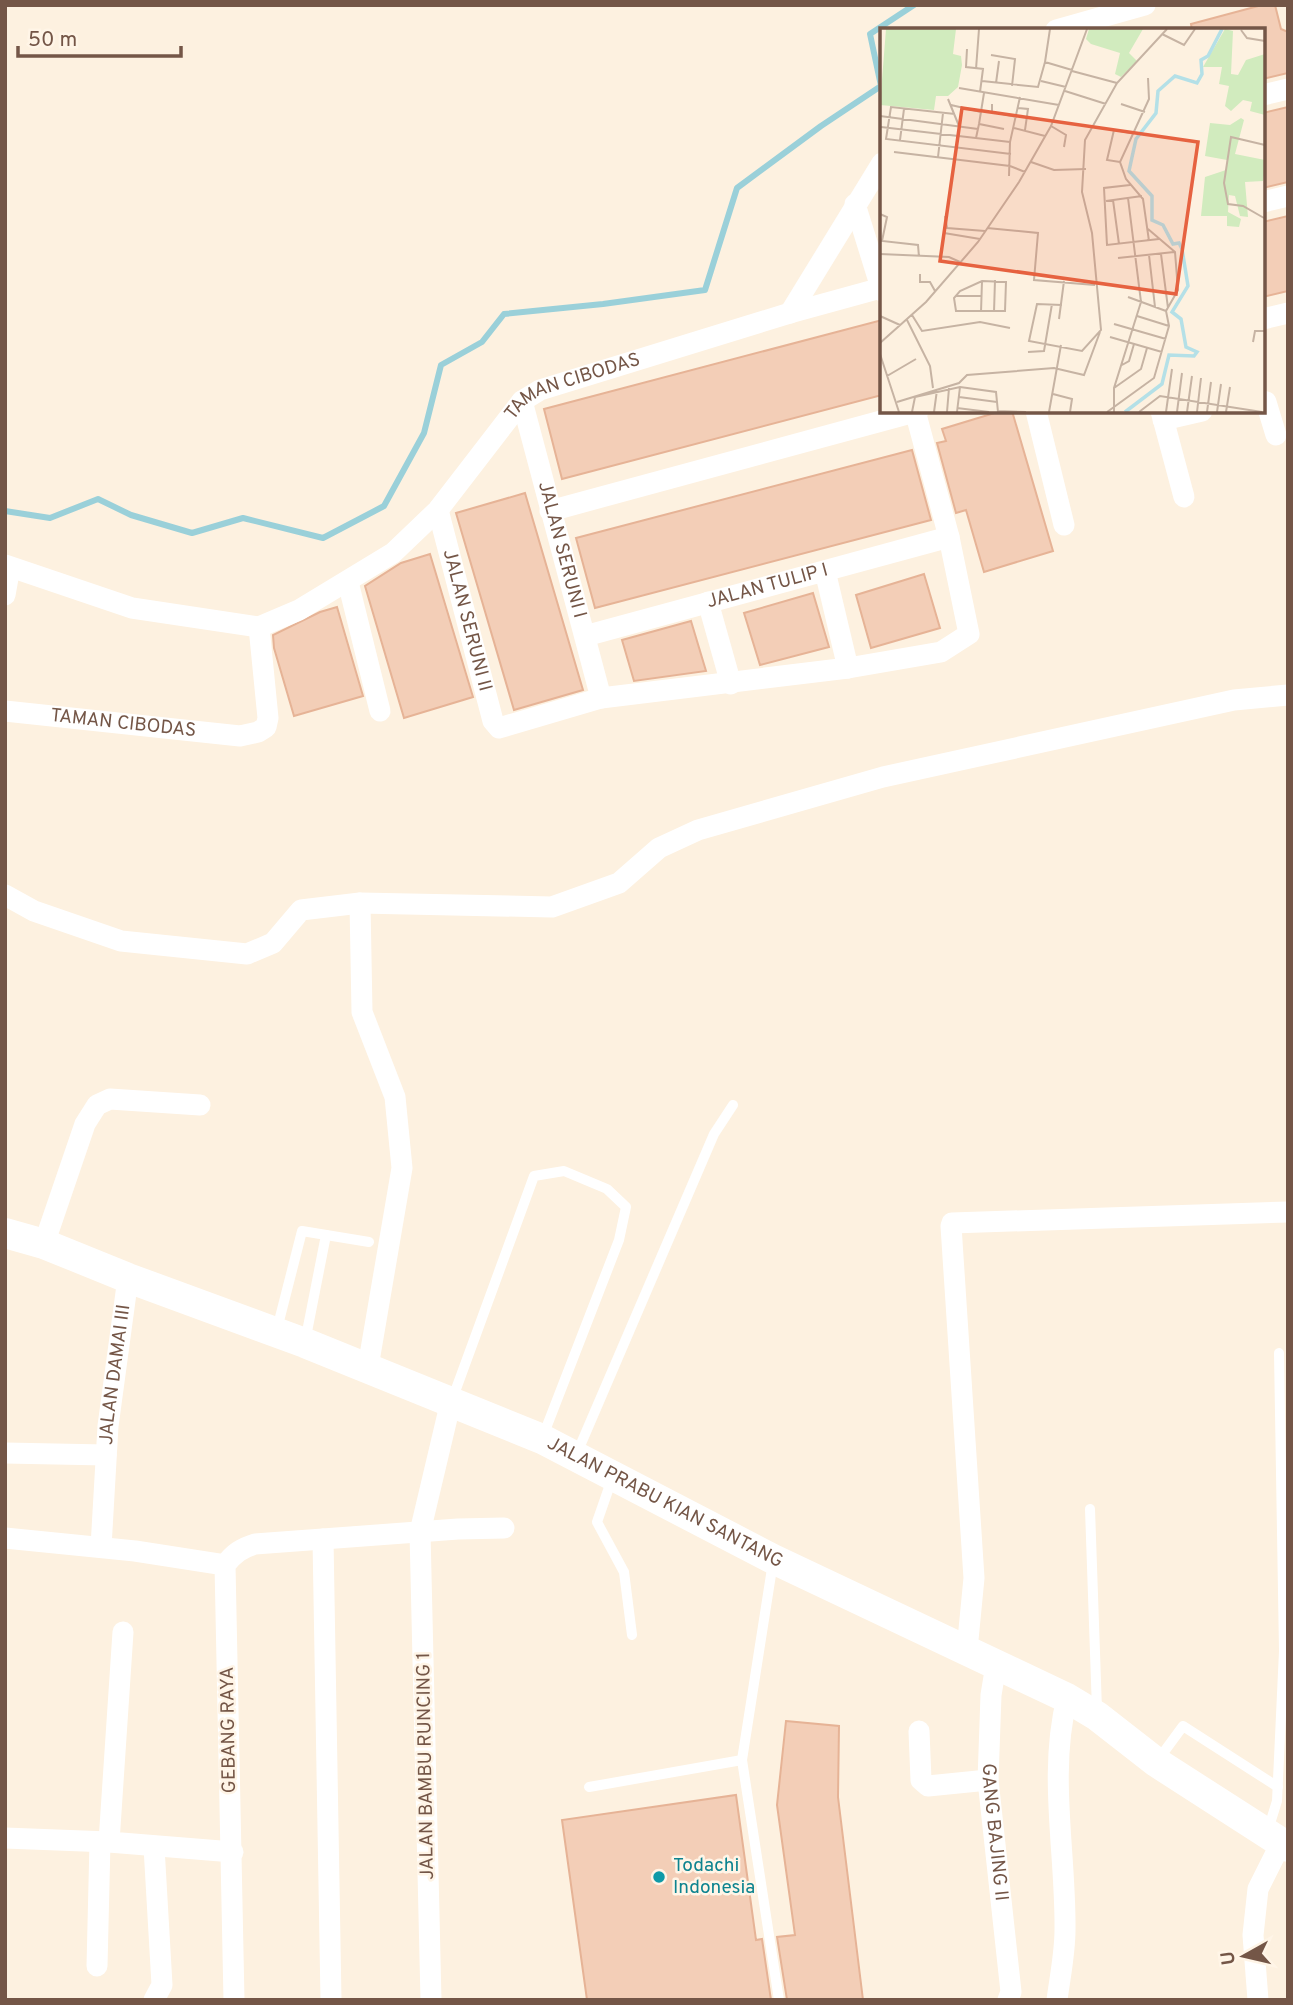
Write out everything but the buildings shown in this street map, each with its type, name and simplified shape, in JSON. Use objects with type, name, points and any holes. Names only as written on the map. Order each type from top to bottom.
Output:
[{"type":"main road","name":"JALAN PRABU KIAN SANTANG","points":[[5,1233],[44,1244],[128,1278],[277,1332],[542,1439],[773,1559],[1067,1698],[1097,1716],[1156,1762],[1279,1841]]},
{"type":"street","points":[[1063,28],[1144,5]]},
{"type":"street","points":[[1265,95],[1288,89]]},
{"type":"street","points":[[790,313],[880,166]]},
{"type":"street","points":[[1265,202],[1288,196]]},
{"type":"street","points":[[855,204],[880,287]]},
{"type":"street","name":"TAMAN CIBODAS","points":[[5,711],[240,736],[258,732],[267,727],[268,718],[259,627],[299,610],[393,553],[438,510],[522,401],[540,390],[790,313],[880,290]]},
{"type":"street","points":[[1265,319],[1288,313]]},
{"type":"street","name":"JALAN SERUNI I","points":[[522,401],[601,698]]},
{"type":"street","points":[[1265,402],[1276,435]]},
{"type":"street","points":[[550,511],[912,413]]},
{"type":"street","points":[[601,698],[732,684],[941,652],[969,634],[949,537],[916,413]]},
{"type":"street","points":[[1036,413],[1064,525]]},
{"type":"street","points":[[1184,497],[1162,416],[1186,413]]},
{"type":"street","name":"JALAN SERUNI II","points":[[438,510],[492,721],[499,728],[601,698]]},
{"type":"street","name":"JALAN TULIP I","points":[[585,636],[949,537]]},
{"type":"street","points":[[5,595],[8,566],[132,608],[259,627]]},
{"type":"street","points":[[825,571],[848,668]]},
{"type":"street","points":[[348,582],[380,711]]},
{"type":"street","points":[[708,602],[732,684]]},
{"type":"street","points":[[5,895],[34,911],[121,941],[247,954],[273,943],[300,910],[360,902],[552,907],[620,883],[659,848],[698,830],[883,776],[1234,700],[1288,695]]},
{"type":"street","points":[[360,902],[362,1012],[395,1097],[402,1168],[368,1367]]},
{"type":"street","points":[[44,1244],[85,1124],[97,1105],[110,1099],[200,1104]]},
{"type":"street","points":[[967,1650],[974,1578],[950,1226],[952,1223],[1288,1212]]},
{"type":"street","name":"JALAN DAMAI III","points":[[5,1453],[106,1455],[128,1278]]},
{"type":"street","points":[[421,1531],[451,1401]]},
{"type":"street","points":[[102,1547],[106,1455]]},
{"type":"street","points":[[5,1538],[102,1547],[225,1565],[243,1548],[256,1544],[421,1531],[504,1528]]},
{"type":"street","name":"JALAN BAMBU RUNCING 1","points":[[421,1531],[431,2000]]},
{"type":"street","points":[[323,1539],[331,2000]]},
{"type":"street","name":"GEBANG RAYA","points":[[225,1565],[234,2000]]},
{"type":"street","points":[[97,1966],[123,1632]]},
{"type":"street","name":"GANG BAJING II","points":[[996,1665],[991,1695],[988,1780],[1011,1992],[1008,2000]]},
{"type":"street","points":[[1057,2000],[1065,1932],[1058,1787],[1063,1715],[1067,1698]]},
{"type":"street","points":[[919,1731],[921,1780],[924,1784],[928,1786],[988,1780]]},
{"type":"street","points":[[5,1838],[105,1842],[233,1852]]},
{"type":"street","points":[[1255,1999],[1253,1935],[1258,1889],[1279,1841]]},
{"type":"street","points":[[154,1847],[162,1985],[154,2000]]},
{"type":"lane","points":[[576,1456],[714,1134],[733,1105]]},
{"type":"lane","points":[[451,1401],[534,1176],[564,1171],[607,1189],[626,1207],[619,1240],[542,1439]]},
{"type":"lane","points":[[277,1332],[302,1231],[369,1242]]},
{"type":"lane","points":[[304,1343],[326,1235]]},
{"type":"lane","points":[[1279,1353],[1284,1651],[1277,1801],[1279,1841]]},
{"type":"lane","points":[[613,1476],[597,1522],[624,1572],[632,1635]]},
{"type":"lane","points":[[1090,1509],[1097,1716]]},
{"type":"lane","points":[[773,1559],[742,1760],[779,2000]]},
{"type":"lane","points":[[1156,1762],[1183,1726],[1278,1787]]},
{"type":"lane","points":[[589,1787],[742,1760]]},
{"type":"waterway","points":[[880,81],[870,34],[914,5]]},
{"type":"waterway","points":[[5,511],[50,518],[98,499],[131,515],[192,533],[243,518],[323,538],[384,506],[424,433],[441,365],[482,342],[504,314],[705,290],[737,188],[880,87]]},
{"type":"place","name":"Todachi Indonesia","points":[[659,1877]]}]
